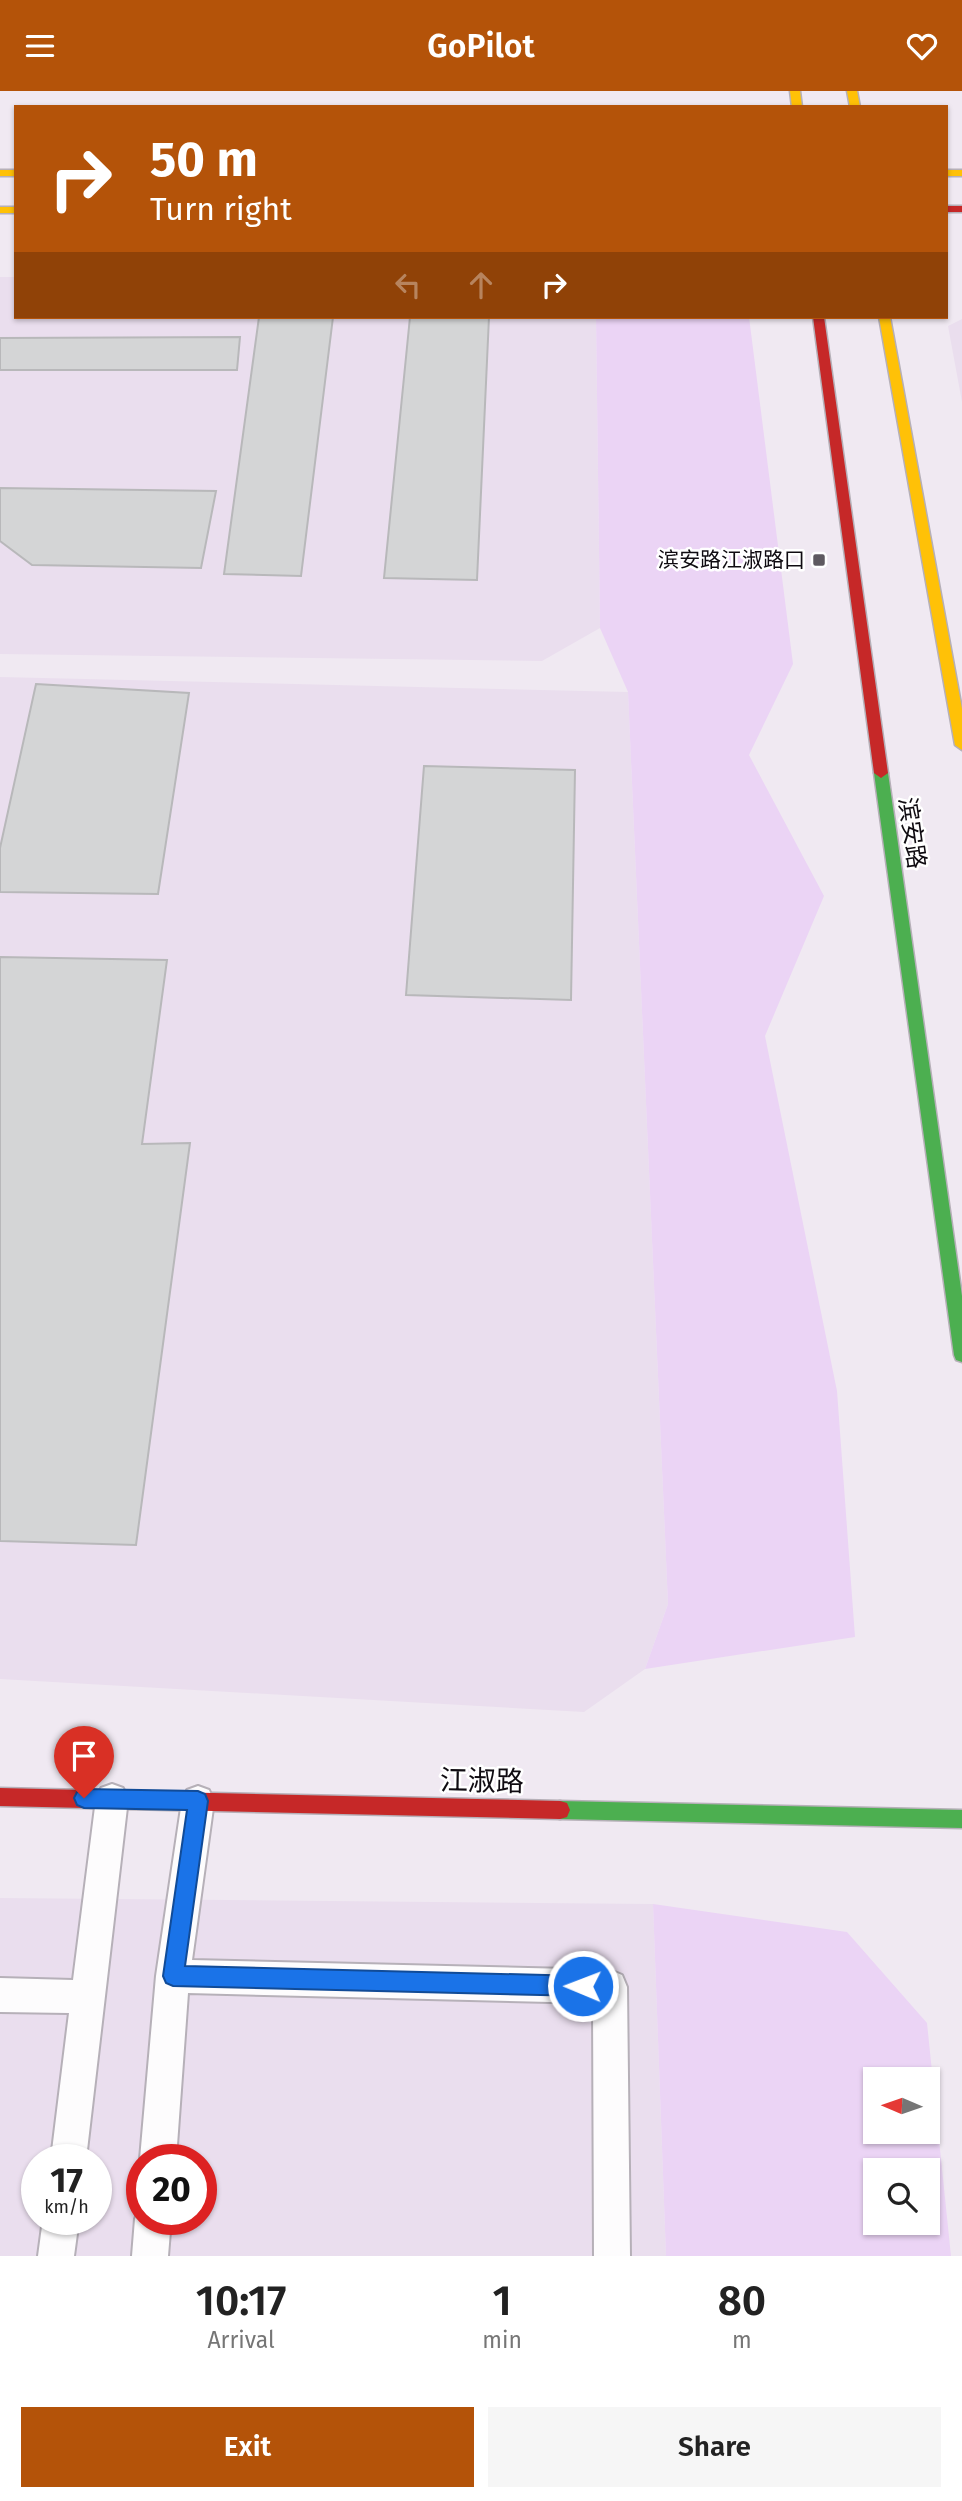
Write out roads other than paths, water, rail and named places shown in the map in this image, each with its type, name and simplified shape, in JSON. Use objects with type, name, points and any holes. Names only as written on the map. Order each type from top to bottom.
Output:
[{"type":"main road","name":"滨安路","points":[[818,319],[962,1355]]},
{"type":"main road","points":[[884,319],[962,744]]},
{"type":"main road","name":"江淑路","points":[[0,1797],[962,1819]]},
{"type":"lane","points":[[70,2144],[112,1799]]},
{"type":"lane","points":[[159,2144],[173,1976],[198,1801]]},
{"type":"lane","points":[[173,1976],[610,1987],[612,2256]]},
{"type":"lane","points":[[0,1995],[88,1997]]},
{"type":"lane","points":[[56,2256],[59,2235]]},
{"type":"lane","points":[[150,2256],[152,2235]]},
{"type":"place","name":"滨安路江淑路口","points":[[819,560]]}]
